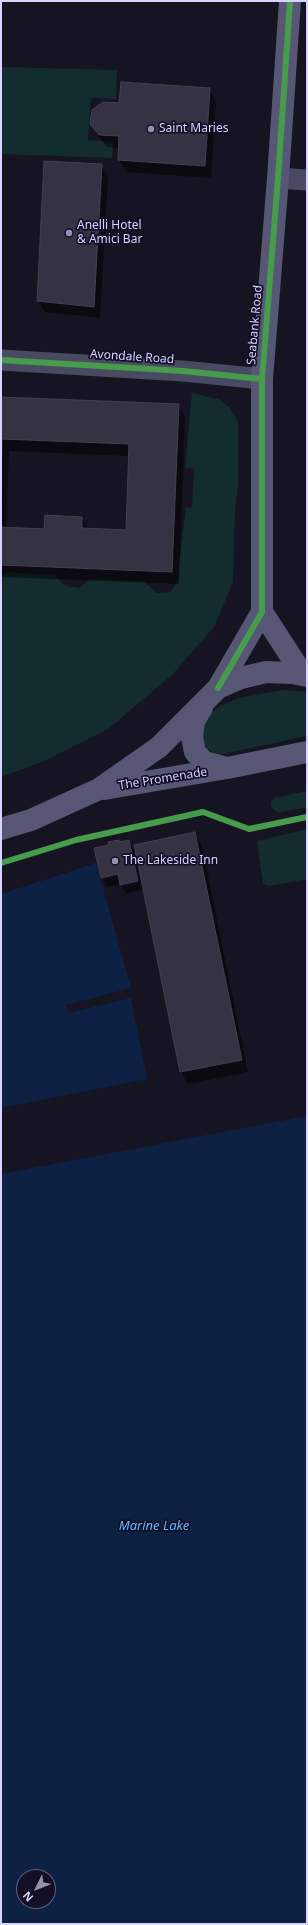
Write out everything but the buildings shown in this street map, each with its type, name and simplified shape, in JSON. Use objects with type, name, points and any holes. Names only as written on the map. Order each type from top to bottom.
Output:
[{"type":"street","name":"Seabank Road","points":[[262,612],[262,379],[290,1]]},
{"type":"street","points":[[278,178],[307,180]]},
{"type":"street","name":"Avondale Road","points":[[1,360],[183,371],[262,379]]},
{"type":"street","points":[[213,692],[262,612],[305,676]]},
{"type":"street","name":"The Promenade","points":[[1,829],[31,820],[99,789],[159,747],[213,692],[241,678],[266,672],[292,673],[305,676]]},
{"type":"street","name":"The Promenade","points":[[213,692],[194,721],[192,737],[195,752],[204,762],[227,768]]},
{"type":"street","name":"The Promenade","points":[[99,789],[227,768],[307,752]]},
{"type":"green space","points":[[1,67],[117,70],[116,99],[91,98],[88,140],[113,142],[112,158],[1,154]]},
{"type":"green space","points":[[192,393],[218,399],[229,407],[238,422],[238,484],[235,511],[233,582],[214,627],[172,675],[108,729],[44,761],[1,777],[1,577],[7,572],[54,575],[66,586],[79,588],[89,579],[143,581],[157,593],[170,592],[177,582],[186,507],[192,508],[194,469],[185,467]]},
{"type":"green space","points":[[282,690],[307,692],[307,736],[218,755],[207,749],[200,738],[205,719],[220,706],[239,698]]},
{"type":"green space","points":[[307,791],[307,807],[278,813],[271,807],[271,802],[274,798]]},
{"type":"green space","points":[[307,829],[307,879],[269,886],[263,884],[257,841]]},
{"type":"water","points":[[96,863],[131,988],[66,1005],[69,1013],[131,998],[147,1079],[1,1108],[1,894]]},
{"type":"water","name":"Marine Lake","points":[[307,1116],[307,1924],[1,1924],[1,1174]]},
{"type":"cycle path","points":[[218,688],[262,612],[262,379],[290,1]]},
{"type":"cycle path","points":[[1,360],[183,371],[262,379]]},
{"type":"cycle path","points":[[1,863],[76,840],[203,812],[249,829],[307,817]]},
{"type":"place","name":"Saint Maries","points":[[151,129]]},
{"type":"place","name":"Anelli Hotel & Amici Bar","points":[[69,233]]},
{"type":"place","name":"The Lakeside Inn","points":[[115,861]]}]
